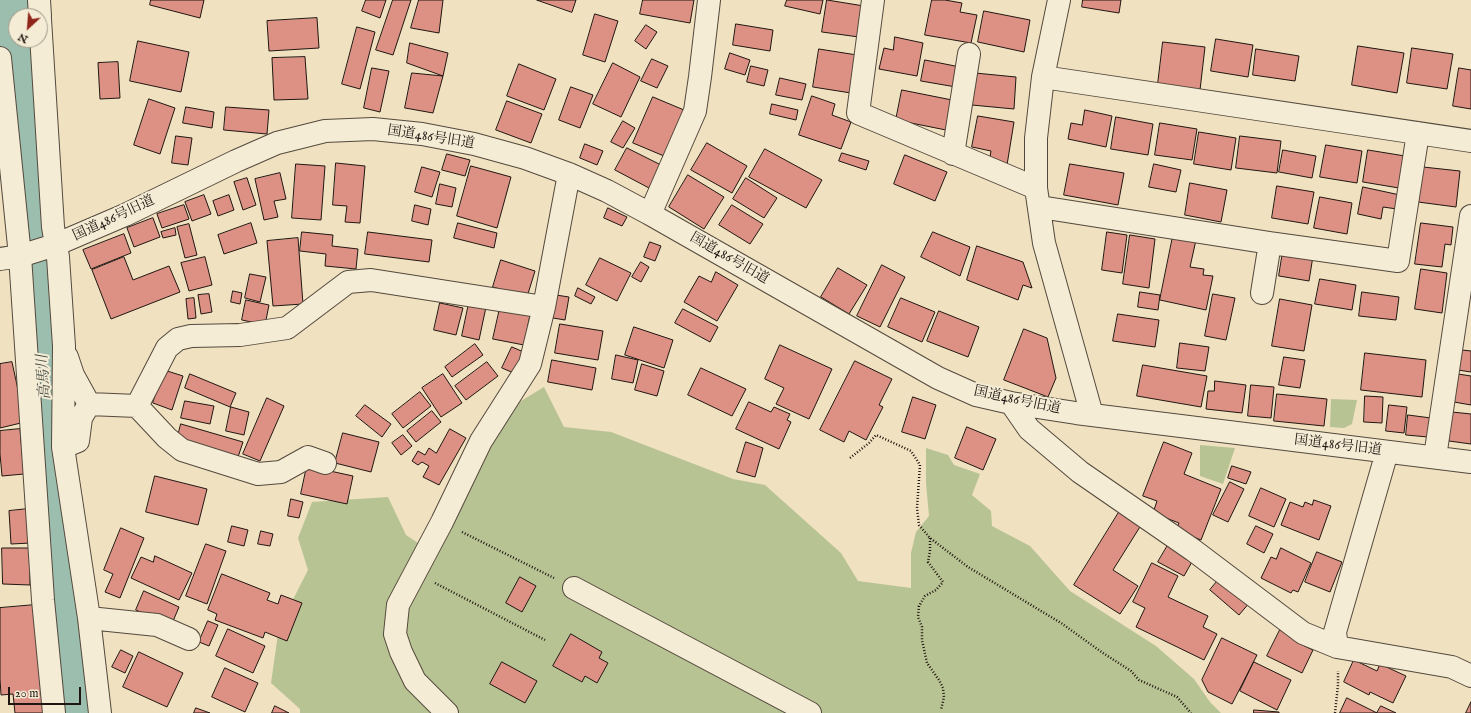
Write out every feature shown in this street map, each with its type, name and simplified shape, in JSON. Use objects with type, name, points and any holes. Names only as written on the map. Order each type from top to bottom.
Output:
[{"type":"street","points":[[650,214],[694,111],[710,0]]},
{"type":"street","points":[[872,0],[858,113],[953,154],[1038,198],[1270,243],[1398,261],[1418,133]]},
{"type":"street","points":[[1059,0],[1043,77],[1036,138],[1038,198],[1044,243],[1092,415]]},
{"type":"street","points":[[31,252],[53,227],[42,48]]},
{"type":"street","points":[[953,154],[969,54]]},
{"type":"street","points":[[0,58],[31,252],[43,600],[54,713]]},
{"type":"street","points":[[1043,77],[1471,141]]},
{"type":"street","name":"国道486号旧道","points":[[31,252],[125,215],[236,161],[277,143],[325,131],[372,129],[422,134],[474,144],[525,158],[568,174],[607,191],[938,378],[976,395],[1010,403],[1092,415],[1471,462]]},
{"type":"street","points":[[447,713],[415,681],[401,652],[395,634],[398,606],[442,522],[481,441],[530,364],[544,307],[568,174]]},
{"type":"street","points":[[1435,457],[1471,216]]},
{"type":"street","points":[[1262,293],[1270,243]]},
{"type":"street","points":[[31,252],[58,257],[64,346],[63,447],[89,618],[100,713]]},
{"type":"street","points":[[137,406],[167,348],[178,339],[191,336],[240,335],[286,328],[348,282],[371,280],[544,307]]},
{"type":"street","points":[[64,346],[73,375],[89,404]]},
{"type":"street","points":[[1010,403],[1029,429],[1080,472],[1193,550],[1303,633],[1337,647],[1452,667],[1471,676]]},
{"type":"street","points":[[89,404],[137,406],[167,438],[182,450],[258,474],[281,472],[308,457],[325,463]]},
{"type":"street","points":[[63,447],[78,441],[81,418],[89,404]]},
{"type":"street","points":[[1337,647],[1335,632],[1387,452]]},
{"type":"street","points":[[574,588],[810,713]]},
{"type":"street","points":[[89,618],[157,625],[189,639]]},
{"type":"path","points":[[850,458],[869,443],[876,434],[911,451],[920,465],[917,508],[919,524],[930,538],[968,567],[1061,624],[1131,671],[1139,680],[1177,697],[1191,713]]},
{"type":"path","points":[[442,522],[574,588]]},
{"type":"path","points":[[930,538],[928,562],[943,582],[936,590],[925,596],[918,606],[918,617],[922,627],[922,640],[926,663],[943,688],[944,697],[942,710]]},
{"type":"path","points":[[415,573],[545,640]]},
{"type":"path","points":[[1335,713],[1338,685],[1337,647]]},
{"type":"green space","points":[[544,387],[564,427],[611,432],[733,479],[765,485],[841,553],[858,581],[911,588],[911,553],[916,532],[929,516],[926,483],[926,448],[948,455],[954,465],[980,474],[972,495],[991,511],[992,526],[1030,546],[1070,591],[1156,646],[1194,679],[1210,702],[1221,713],[300,713],[300,709],[271,683],[279,627],[308,570],[298,538],[312,502],[388,497],[406,535],[436,555],[504,421],[521,401]]},
{"type":"green space","points":[[1331,399],[1357,400],[1352,424],[1344,428],[1330,427]]},
{"type":"green space","points":[[1200,445],[1235,448],[1223,484],[1200,476]]},
{"type":"building","points":[[151,0],[204,0],[200,18],[150,5]]},
{"type":"building","points":[[366,0],[386,0],[380,18],[362,11]]},
{"type":"building","points":[[393,0],[411,0],[393,55],[376,50]]},
{"type":"building","points":[[419,0],[443,0],[439,33],[411,28]]},
{"type":"building","points":[[537,0],[576,0],[572,12]]},
{"type":"building","points":[[643,0],[694,0],[690,23],[640,14]]},
{"type":"building","points":[[787,0],[823,0],[820,14],[785,6]]},
{"type":"building","points":[[827,0],[864,6],[859,37],[822,32]]},
{"type":"building","points":[[932,0],[945,0],[962,3],[960,12],[977,15],[971,43],[925,35]]},
{"type":"building","points":[[1083,0],[1121,0],[1119,13],[1082,7]]},
{"type":"building","points":[[984,11],[1030,20],[1024,52],[978,42]]},
{"type":"building","points":[[595,14],[618,21],[605,62],[583,55]]},
{"type":"building","points":[[317,18],[319,48],[269,51],[267,21]]},
{"type":"building","points":[[736,24],[773,30],[770,51],[733,45]]},
{"type":"building","points":[[646,25],[657,32],[646,49],[635,41]]},
{"type":"building","points":[[357,27],[375,32],[360,89],[342,84]]},
{"type":"building","points":[[895,37],[923,43],[917,76],[879,69],[884,48],[893,50]]},
{"type":"building","points":[[1216,39],[1253,45],[1248,77],[1211,71]]},
{"type":"building","points":[[138,41],[189,52],[181,92],[130,81]]},
{"type":"building","points":[[1163,42],[1205,47],[1200,90],[1158,84]]},
{"type":"building","points":[[410,43],[448,53],[443,76],[407,63]]},
{"type":"building","points":[[1358,46],[1404,53],[1397,93],[1352,85]]},
{"type":"building","points":[[1412,48],[1453,54],[1447,89],[1407,83]]},
{"type":"building","points":[[819,49],[857,55],[851,93],[813,87]]},
{"type":"building","points":[[1256,49],[1299,56],[1295,81],[1253,75]]},
{"type":"building","points":[[730,53],[750,60],[745,75],[725,69]]},
{"type":"building","points":[[305,57],[308,99],[274,100],[272,58]]},
{"type":"building","points":[[652,59],[668,66],[657,88],[641,81]]},
{"type":"building","points":[[925,60],[960,67],[956,87],[921,81]]},
{"type":"building","points":[[118,62],[120,98],[100,99],[98,63]]},
{"type":"building","points":[[613,63],[640,77],[621,117],[593,104]]},
{"type":"building","points":[[519,64],[556,79],[544,110],[507,96]]},
{"type":"building","points":[[751,66],[768,70],[764,86],[747,82]]},
{"type":"building","points":[[372,68],[389,71],[380,112],[364,108]]},
{"type":"building","points":[[1459,68],[1471,70],[1471,109],[1453,106]]},
{"type":"building","points":[[412,73],[443,76],[433,113],[405,108]]},
{"type":"building","points":[[975,73],[1016,77],[1014,109],[972,105]]},
{"type":"building","points":[[780,78],[806,84],[802,100],[776,95]]},
{"type":"building","points":[[571,87],[593,95],[580,128],[559,120]]},
{"type":"building","points":[[902,90],[952,100],[946,130],[896,120]]},
{"type":"building","points":[[812,96],[835,104],[832,115],[851,122],[841,149],[799,135]]},
{"type":"building","points":[[653,97],[684,110],[664,156],[633,143]]},
{"type":"building","points":[[149,99],[175,108],[160,154],[134,145]]},
{"type":"building","points":[[507,101],[542,114],[531,143],[496,130]]},
{"type":"building","points":[[772,104],[798,110],[796,120],[770,114]]},
{"type":"building","points":[[186,107],[214,112],[212,128],[183,123]]},
{"type":"building","points":[[226,107],[269,110],[267,134],[224,130]]},
{"type":"building","points":[[1085,110],[1112,116],[1106,147],[1068,139],[1071,123],[1082,125]]},
{"type":"building","points":[[978,116],[1014,122],[1007,165],[989,162],[991,151],[972,147]]},
{"type":"building","points":[[1116,117],[1153,124],[1148,155],[1111,149]]},
{"type":"building","points":[[623,121],[635,128],[623,148],[611,142]]},
{"type":"building","points":[[1160,123],[1197,129],[1192,160],[1155,155]]},
{"type":"building","points":[[1199,132],[1236,138],[1231,170],[1194,164]]},
{"type":"building","points":[[176,136],[192,138],[188,165],[172,163]]},
{"type":"building","points":[[1240,136],[1281,141],[1277,173],[1236,168]]},
{"type":"building","points":[[707,143],[747,166],[732,193],[691,170]]},
{"type":"building","points":[[585,144],[603,151],[597,165],[580,158]]},
{"type":"building","points":[[1326,145],[1362,151],[1357,183],[1320,177]]},
{"type":"building","points":[[627,148],[661,165],[649,188],[615,170]]},
{"type":"building","points":[[765,149],[822,180],[806,208],[749,177]]},
{"type":"building","points":[[1283,150],[1316,156],[1312,178],[1279,172]]},
{"type":"building","points":[[1368,150],[1405,156],[1399,188],[1363,182]]},
{"type":"building","points":[[842,153],[869,161],[866,170],[839,161]]},
{"type":"building","points":[[447,154],[470,160],[465,176],[442,170]]},
{"type":"building","points":[[905,155],[947,172],[935,201],[894,184]]},
{"type":"building","points":[[336,163],[365,166],[360,223],[345,222],[347,206],[333,205]]},
{"type":"building","points":[[296,164],[325,166],[321,220],[292,218]]},
{"type":"building","points":[[1070,164],[1124,173],[1118,205],[1064,195]]},
{"type":"building","points":[[1154,164],[1181,170],[1176,192],[1149,187]]},
{"type":"building","points":[[471,166],[511,177],[497,228],[457,216]]},
{"type":"building","points":[[422,167],[440,172],[432,197],[415,192]]},
{"type":"building","points":[[1423,167],[1460,171],[1456,207],[1418,202]]},
{"type":"building","points":[[280,173],[286,199],[274,201],[278,217],[264,220],[255,179]]},
{"type":"building","points":[[688,175],[724,197],[704,229],[669,207]]},
{"type":"building","points":[[247,178],[256,205],[243,210],[234,182]]},
{"type":"building","points":[[746,178],[777,198],[764,218],[733,199]]},
{"type":"building","points":[[1190,183],[1227,190],[1221,222],[1185,215]]},
{"type":"building","points":[[440,184],[456,188],[452,207],[436,204]]},
{"type":"building","points":[[1277,186],[1314,192],[1308,224],[1272,218]]},
{"type":"building","points":[[1363,187],[1400,195],[1397,209],[1383,207],[1381,219],[1358,214]]},
{"type":"building","points":[[204,195],[211,214],[192,221],[185,202]]},
{"type":"building","points":[[229,195],[234,210],[218,216],[213,201]]},
{"type":"building","points":[[1320,197],[1352,203],[1347,234],[1314,228]]},
{"type":"building","points":[[184,205],[189,219],[162,228],[157,214]]},
{"type":"building","points":[[415,205],[431,209],[428,225],[412,221]]},
{"type":"building","points":[[732,205],[763,224],[750,244],[719,225]]},
{"type":"building","points":[[608,208],[627,217],[622,226],[604,218]]},
{"type":"building","points":[[153,218],[160,237],[134,247],[127,228]]},
{"type":"building","points":[[251,223],[257,243],[224,254],[218,235]]},
{"type":"building","points":[[458,223],[497,233],[494,248],[454,238]]},
{"type":"building","points":[[1421,223],[1453,227],[1451,245],[1445,244],[1442,267],[1415,264]]},
{"type":"building","points":[[189,224],[197,255],[185,258],[177,227]]},
{"type":"building","points":[[175,228],[176,235],[163,238],[161,232]]},
{"type":"building","points":[[302,232],[333,235],[332,246],[358,249],[356,269],[325,266],[326,254],[300,251]]},
{"type":"building","points":[[368,232],[432,240],[429,262],[365,254]]},
{"type":"building","points":[[933,232],[970,247],[960,276],[921,257]]},
{"type":"building","points":[[1107,232],[1127,235],[1122,273],[1102,270]]},
{"type":"building","points":[[124,234],[131,253],[91,269],[83,250]]},
{"type":"building","points":[[1130,235],[1155,239],[1149,288],[1123,284]]},
{"type":"building","points":[[1173,236],[1196,240],[1190,267],[1204,269],[1203,275],[1213,276],[1206,310],[1160,300]]},
{"type":"building","points":[[298,238],[303,304],[273,306],[267,241]]},
{"type":"building","points":[[650,242],[661,246],[655,261],[644,257]]},
{"type":"building","points":[[977,246],[1023,262],[1032,288],[1023,285],[1018,300],[967,280]]},
{"type":"building","points":[[1283,251],[1313,256],[1309,281],[1279,276]]},
{"type":"building","points":[[124,257],[133,280],[169,266],[180,292],[111,319],[92,270]]},
{"type":"building","points":[[205,257],[212,285],[189,291],[181,263]]},
{"type":"building","points":[[600,258],[631,273],[617,301],[586,285]]},
{"type":"building","points":[[501,260],[535,271],[527,297],[493,287]]},
{"type":"building","points":[[641,262],[649,267],[641,282],[632,277]]},
{"type":"building","points":[[882,265],[905,277],[880,327],[857,316]]},
{"type":"building","points":[[838,268],[867,285],[849,314],[821,297]]},
{"type":"building","points":[[1421,269],[1447,273],[1442,313],[1415,309]]},
{"type":"building","points":[[716,272],[738,285],[717,321],[684,302],[699,276],[711,282]]},
{"type":"building","points":[[250,274],[266,277],[260,302],[245,298]]},
{"type":"building","points":[[1320,279],[1356,285],[1352,310],[1315,304]]},
{"type":"building","points":[[578,288],[595,297],[591,304],[575,296]]},
{"type":"building","points":[[233,291],[242,293],[240,304],[231,302]]},
{"type":"building","points":[[1140,292],[1160,295],[1158,310],[1138,307]]},
{"type":"building","points":[[1362,292],[1399,297],[1396,320],[1359,316]]},
{"type":"building","points":[[209,294],[212,312],[201,314],[198,295]]},
{"type":"building","points":[[1213,294],[1235,298],[1226,340],[1205,336]]},
{"type":"building","points":[[556,295],[569,297],[565,320],[553,318]]},
{"type":"building","points":[[194,298],[196,318],[188,319],[186,299]]},
{"type":"building","points":[[901,298],[935,312],[922,342],[888,327]]},
{"type":"building","points":[[1280,299],[1312,305],[1304,351],[1272,346]]},
{"type":"building","points":[[246,300],[269,305],[265,325],[242,320]]},
{"type":"building","points":[[440,303],[463,308],[456,335],[434,330]]},
{"type":"building","points":[[469,303],[486,307],[479,340],[462,336]]},
{"type":"building","points":[[500,308],[530,315],[524,345],[493,339]]},
{"type":"building","points":[[683,309],[718,327],[710,342],[675,323]]},
{"type":"building","points":[[939,311],[979,327],[968,357],[927,341]]},
{"type":"building","points":[[1118,314],[1159,320],[1155,347],[1113,341]]},
{"type":"building","points":[[560,324],[603,331],[598,360],[555,353]]},
{"type":"building","points":[[634,327],[673,340],[664,368],[625,355]]},
{"type":"building","points":[[1024,329],[1047,338],[1056,378],[1048,397],[1004,380]]},
{"type":"building","points":[[1180,343],[1209,347],[1205,371],[1177,368]]},
{"type":"building","points":[[475,344],[483,355],[452,377],[445,367]]},
{"type":"building","points":[[780,345],[832,369],[809,419],[776,404],[784,388],[765,379]]},
{"type":"building","points":[[512,347],[526,353],[516,374],[502,368]]},
{"type":"building","points":[[1462,350],[1471,351],[1471,372],[1458,370]]},
{"type":"building","points":[[1365,353],[1426,360],[1422,397],[1361,390]]},
{"type":"building","points":[[616,355],[638,360],[633,383],[612,379]]},
{"type":"building","points":[[1284,357],[1305,360],[1300,388],[1279,385]]},
{"type":"building","points":[[552,360],[596,368],[592,390],[548,382]]},
{"type":"building","points":[[855,361],[892,379],[879,405],[883,407],[866,440],[849,431],[844,442],[820,430]]},
{"type":"building","points":[[12,362],[25,422],[0,428],[0,364]]},
{"type":"building","points":[[487,362],[498,376],[466,400],[455,386]]},
{"type":"building","points":[[642,364],[664,371],[657,396],[635,390]]},
{"type":"building","points":[[1143,365],[1207,376],[1201,407],[1137,396]]},
{"type":"building","points":[[701,368],[746,389],[732,416],[688,395]]},
{"type":"building","points":[[164,370],[183,376],[172,410],[153,403]]},
{"type":"building","points":[[190,374],[236,393],[230,407],[185,388]]},
{"type":"building","points":[[443,374],[462,403],[441,417],[422,388]]},
{"type":"building","points":[[1458,374],[1471,376],[1471,405],[1454,402]]},
{"type":"building","points":[[1215,381],[1246,385],[1242,413],[1206,409],[1208,391],[1214,391]]},
{"type":"building","points":[[1251,385],[1274,387],[1271,418],[1248,416]]},
{"type":"building","points":[[420,392],[431,406],[403,428],[392,414]]},
{"type":"building","points":[[1277,394],[1327,399],[1324,426],[1274,421]]},
{"type":"building","points":[[1365,396],[1383,397],[1382,423],[1364,422]]},
{"type":"building","points":[[913,397],[936,405],[925,439],[902,432]]},
{"type":"building","points":[[267,398],[284,406],[260,461],[243,454]]},
{"type":"building","points":[[185,401],[214,406],[210,424],[181,418]]},
{"type":"building","points":[[749,402],[771,412],[774,407],[790,414],[787,420],[791,422],[779,449],[736,429]]},
{"type":"building","points":[[365,405],[391,424],[382,437],[356,416]]},
{"type":"building","points":[[1389,405],[1407,407],[1404,433],[1386,431]]},
{"type":"building","points":[[231,407],[249,412],[244,435],[226,431]]},
{"type":"building","points":[[432,411],[441,422],[416,442],[407,431]]},
{"type":"building","points":[[1452,412],[1471,414],[1471,444],[1449,441]]},
{"type":"building","points":[[1408,415],[1431,418],[1428,437],[1406,435]]},
{"type":"building","points":[[181,424],[243,442],[238,457],[177,440]]},
{"type":"building","points":[[967,427],[996,439],[983,470],[955,458]]},
{"type":"building","points":[[20,429],[24,474],[2,476],[0,431]]},
{"type":"building","points":[[450,429],[466,438],[439,485],[423,477],[429,466],[422,462],[418,465],[412,461],[418,451],[425,455],[429,448],[436,453]]},
{"type":"building","points":[[343,433],[379,442],[371,472],[335,463]]},
{"type":"building","points":[[403,435],[412,446],[401,455],[392,443]]},
{"type":"building","points":[[746,442],[763,448],[755,477],[737,472]]},
{"type":"building","points":[[1164,442],[1192,453],[1184,474],[1221,489],[1201,540],[1176,530],[1179,523],[1153,513],[1157,501],[1143,496]]},
{"type":"building","points":[[307,466],[353,476],[347,504],[301,494]]},
{"type":"building","points":[[1232,466],[1251,472],[1246,484],[1228,478]]},
{"type":"building","points":[[155,476],[207,489],[198,525],[146,512]]},
{"type":"building","points":[[1230,482],[1244,489],[1228,522],[1213,515]]},
{"type":"building","points":[[1261,488],[1286,499],[1274,527],[1249,516]]},
{"type":"building","points":[[291,499],[303,502],[299,518],[288,516]]},
{"type":"building","points":[[1314,500],[1331,506],[1319,540],[1281,525],[1290,502],[1303,507],[1305,502],[1312,505]]},
{"type":"building","points":[[28,509],[31,543],[11,544],[9,511]]},
{"type":"building","points":[[1121,509],[1143,522],[1113,570],[1138,586],[1120,614],[1074,585]]},
{"type":"building","points":[[232,526],[248,530],[244,546],[228,542]]},
{"type":"building","points":[[1256,526],[1273,534],[1264,553],[1247,544]]},
{"type":"building","points":[[121,528],[144,538],[120,598],[105,592],[113,574],[104,570]]},
{"type":"building","points":[[261,531],[273,534],[270,546],[258,544]]},
{"type":"building","points":[[206,544],[226,551],[207,604],[186,596]]},
{"type":"building","points":[[1168,545],[1193,560],[1184,576],[1158,562]]},
{"type":"building","points":[[2,548],[30,548],[30,585],[3,584]]},
{"type":"building","points":[[1281,548],[1311,563],[1298,592],[1293,590],[1291,593],[1261,578],[1271,557],[1276,559]]},
{"type":"building","points":[[1317,552],[1342,562],[1330,592],[1305,582]]},
{"type":"building","points":[[155,556],[192,573],[179,600],[131,578],[141,557],[153,562]]},
{"type":"building","points":[[1152,563],[1178,576],[1168,597],[1208,616],[1203,627],[1217,634],[1204,660],[1136,627],[1145,608],[1133,602]]},
{"type":"building","points":[[222,574],[270,593],[267,600],[278,604],[281,595],[302,603],[287,641],[265,632],[263,638],[215,620],[217,614],[208,610]]},
{"type":"building","points":[[520,577],[536,586],[522,612],[506,603]]},
{"type":"building","points":[[1220,578],[1250,602],[1239,615],[1210,590]]},
{"type":"building","points":[[144,591],[179,607],[171,626],[136,610]]},
{"type":"building","points":[[35,605],[44,713],[15,713],[13,694],[1,695],[0,608]]},
{"type":"building","points":[[208,621],[218,625],[209,646],[199,642]]},
{"type":"building","points":[[228,629],[265,646],[253,673],[216,656]]},
{"type":"building","points":[[1280,630],[1298,639],[1296,642],[1313,650],[1302,673],[1267,656]]},
{"type":"building","points":[[571,634],[602,652],[599,658],[608,663],[597,683],[585,676],[582,682],[553,666]]},
{"type":"building","points":[[1222,638],[1257,655],[1232,704],[1208,692],[1202,680]]},
{"type":"building","points":[[121,650],[133,656],[125,673],[112,667]]},
{"type":"building","points":[[139,652],[183,673],[167,707],[123,687]]},
{"type":"building","points":[[1354,660],[1377,671],[1380,664],[1406,676],[1393,703],[1370,692],[1369,695],[1344,682]]},
{"type":"building","points":[[502,662],[537,681],[525,703],[490,684]]},
{"type":"building","points":[[1254,662],[1291,680],[1277,710],[1240,691]]},
{"type":"building","points":[[225,668],[258,683],[245,712],[212,697]]},
{"type":"building","points":[[1347,698],[1377,713],[1340,713]]},
{"type":"building","points":[[1471,702],[1471,713],[1466,713]]},
{"type":"building","points":[[275,706],[289,713],[272,713]]},
{"type":"building","points":[[1381,706],[1396,713],[1377,713]]},
{"type":"building","points":[[196,708],[210,713],[194,713]]},
{"type":"building","points":[[1254,710],[1279,712],[1279,713],[1254,713]]},
{"type":"waterway","name":"高馬川","points":[[15,0],[16,8]]},
{"type":"waterway","name":"高馬川","points":[[20,48],[33,187],[50,469],[73,713]]}]
